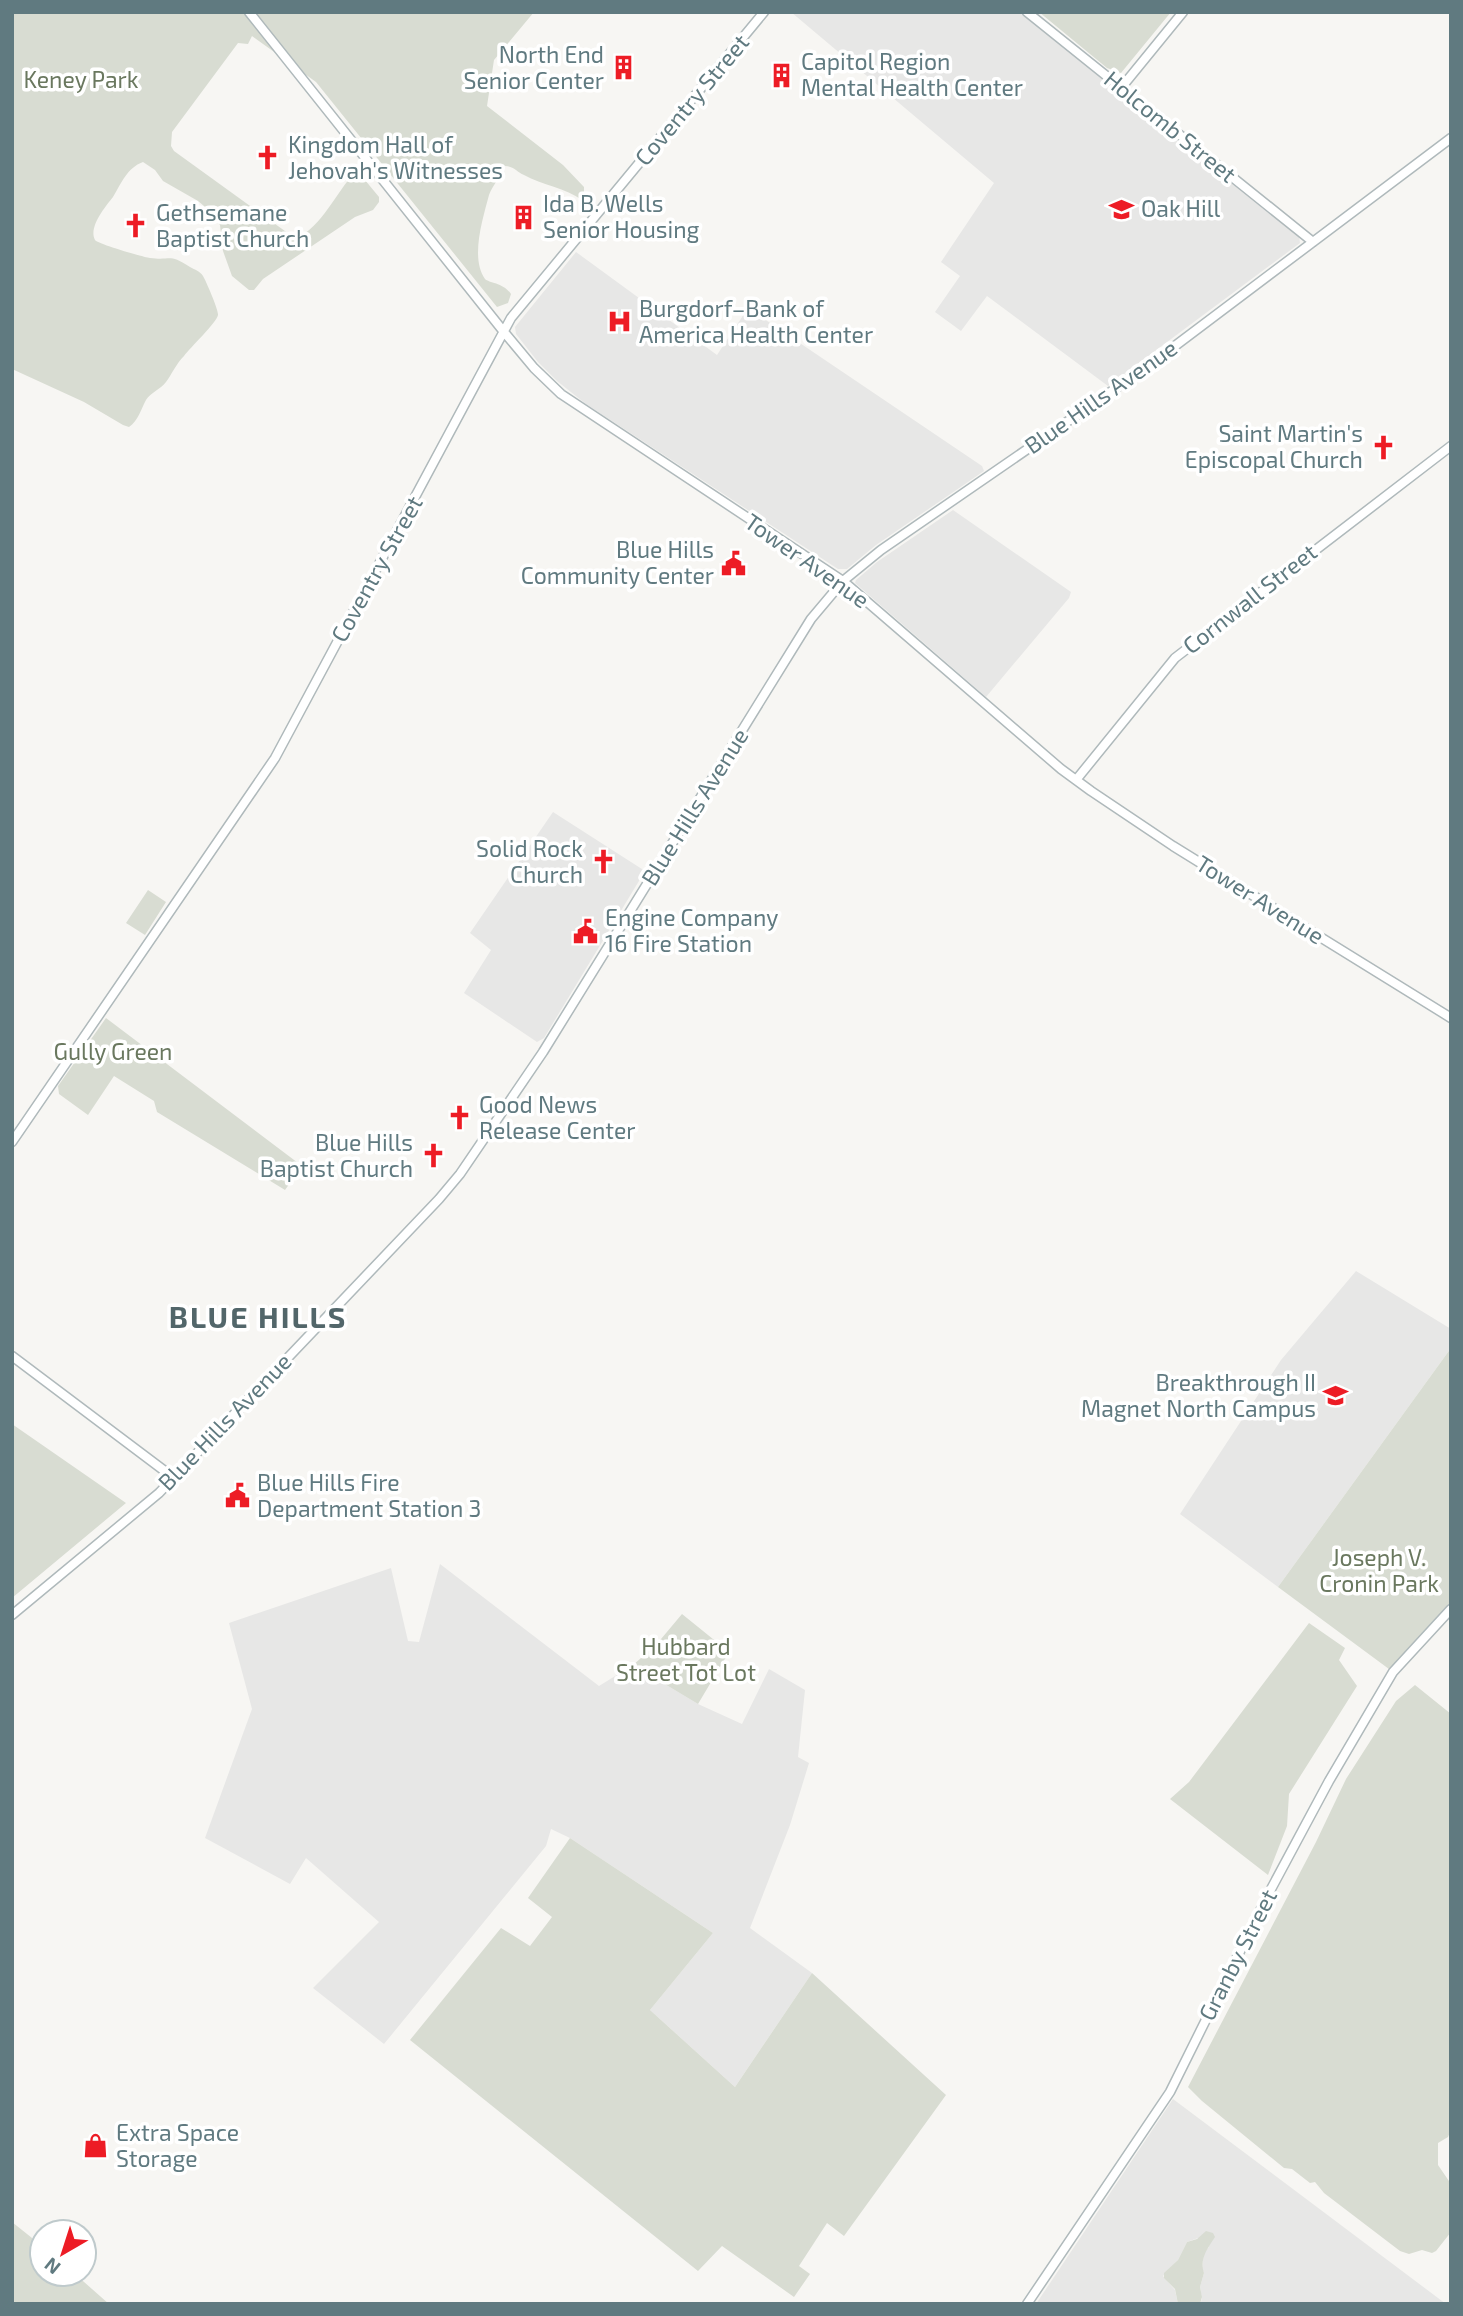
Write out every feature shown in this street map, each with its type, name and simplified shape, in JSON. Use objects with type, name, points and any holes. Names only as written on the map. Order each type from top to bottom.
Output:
[{"type":"main road","name":"Tower Avenue","points":[[249,12],[504,332],[534,368],[561,394],[843,581],[1076,780],[1133,821],[1451,1018]]},
{"type":"main road","name":"Coventry Street","points":[[12,1142],[275,758],[517,312],[764,12]]},
{"type":"main road","name":"Holcomb Street","points":[[1027,12],[1313,242]]},
{"type":"main road","points":[[1121,88],[1183,12]]},
{"type":"main road","name":"Blue Hills Avenue","points":[[12,1615],[174,1478],[460,1174],[543,1052],[811,619],[843,581],[893,542],[1151,364],[1451,138]]},
{"type":"main road","name":"Cornwall Street","points":[[1076,780],[1175,658],[1451,446]]},
{"type":"main road","points":[[12,1356],[174,1478]]},
{"type":"main road","name":"Granby Street","points":[[1027,2304],[1170,2092],[1276,1879],[1393,1672],[1451,1609]]},
{"type":"shaded area","name":"Oak Hill","points":[[791,12],[1020,12],[1299,236],[1300,243],[1108,386],[987,296],[961,331],[935,312],[960,276],[941,262],[994,183]]},
{"type":"shaded area","points":[[576,252],[717,355],[748,308],[982,466],[984,471],[876,545],[847,569],[838,569],[586,404],[538,362],[516,334],[515,327]]},
{"type":"shaded area","points":[[953,510],[1071,592],[1069,598],[986,697],[855,583],[877,562]]},
{"type":"shaded area","points":[[553,812],[645,871],[544,1038],[537,1042],[464,993],[491,950],[470,933]]},
{"type":"shaded area","name":"Breakthrough II Magnet North Campus","points":[[1356,1271],[1451,1329],[1451,1348],[1278,1587],[1180,1514],[1281,1360]]},
{"type":"shaded area","points":[[440,1564],[599,1686],[633,1665],[698,1704],[742,1724],[769,1669],[805,1690],[798,1757],[809,1763],[790,1825],[750,1928],[812,1973],[735,2087],[650,2010],[713,1933],[570,1838],[551,1829],[546,1846],[384,2044],[313,1988],[379,1922],[306,1858],[290,1884],[205,1838],[252,1709],[229,1623],[391,1568],[408,1641],[419,1642]]},
{"type":"shaded area","points":[[1173,2099],[1446,2304],[1200,2304],[1204,2252],[1209,2247],[1201,2237],[1187,2242],[1178,2260],[1163,2276],[1175,2290],[1178,2304],[1036,2304]]},
{"type":"green space","name":"Keney Park","points":[[12,12],[534,12],[494,60],[487,106],[563,165],[584,187],[584,199],[505,166],[489,195],[478,249],[478,260],[485,279],[505,288],[511,294],[508,303],[497,307],[316,82],[252,36],[248,44],[238,43],[172,132],[171,146],[174,151],[296,239],[314,226],[355,172],[360,174],[379,197],[379,202],[373,210],[355,217],[263,279],[254,290],[249,290],[232,276],[223,251],[220,225],[210,211],[163,181],[155,170],[143,162],[133,168],[99,217],[94,229],[95,240],[146,257],[173,259],[199,272],[207,284],[218,315],[166,382],[148,397],[129,427],[84,402],[12,369]]},
{"type":"green space","points":[[1039,12],[1171,12],[1121,73],[1107,68]]},
{"type":"green space","points":[[148,890],[166,902],[145,935],[126,923]]},
{"type":"green space","name":"Gully Green","points":[[106,1018],[302,1166],[285,1190],[157,1112],[154,1101],[114,1076],[88,1115],[59,1094],[58,1086]]},
{"type":"green space","name":"Joseph V. Cronin Park","points":[[1451,1348],[1451,1609],[1393,1672],[1278,1587]]},
{"type":"green space","points":[[12,1424],[126,1503],[12,1598]]},
{"type":"green space","name":"Hubbard Street Tot Lot","points":[[682,1614],[729,1652],[698,1704],[633,1665],[656,1645]]},
{"type":"green space","points":[[1309,1623],[1345,1648],[1339,1660],[1357,1686],[1289,1794],[1287,1826],[1268,1875],[1170,1799],[1189,1782]]},
{"type":"green space","points":[[1415,1685],[1451,1714],[1451,2130],[1448,2137],[1438,2143],[1438,2165],[1451,2184],[1451,2232],[1436,2251],[1432,2253],[1422,2250],[1409,2254],[1400,2251],[1324,2193],[1315,2182],[1310,2183],[1292,2169],[1284,2168],[1188,2087],[1346,1779],[1396,1701]]},
{"type":"green space","points":[[570,1838],[713,1933],[650,2010],[735,2087],[812,1973],[946,2095],[844,2236],[827,2223],[799,2266],[810,2274],[794,2297],[722,2246],[698,2271],[410,2040],[501,1928],[530,1946],[552,1917],[528,1898]]},
{"type":"green space","points":[[12,2222],[28,2235],[28,2288],[91,2288],[109,2304],[12,2304]]},
{"type":"green space","points":[[1206,2231],[1213,2233],[1215,2237],[1203,2258],[1200,2304],[1178,2304],[1175,2289],[1164,2278],[1164,2273],[1178,2260],[1187,2242],[1197,2239]]},
{"type":"place","name":"North End Senior Center","points":[[624,68]]},
{"type":"place","name":"Capitol Region Mental Health Center","points":[[781,75]]},
{"type":"place","name":"Kingdom Hall of Jehovah's Witnesses","points":[[268,158]]},
{"type":"place","name":"Oak Hill","points":[[1121,209]]},
{"type":"place","name":"Ida B. Wells Senior Housing","points":[[523,217]]},
{"type":"place","name":"Gethsemane Baptist Church","points":[[136,226]]},
{"type":"place","name":"Burgdorf–Bank of America Health Center","points":[[619,322]]},
{"type":"place","name":"Saint Martin's Episcopal Church","points":[[1383,447]]},
{"type":"place","name":"Blue Hills Community Center","points":[[734,563]]},
{"type":"place","name":"Solid Rock Church","points":[[603,862]]},
{"type":"place","name":"Engine Company 16 Fire Station","points":[[585,931]]},
{"type":"place","name":"Good News Release Center","points":[[459,1118]]},
{"type":"place","name":"Blue Hills Baptist Church","points":[[433,1156]]},
{"type":"place","name":"Breakthrough II Magnet North Campus","points":[[1336,1396]]},
{"type":"place","name":"Blue Hills Fire Department Station 3","points":[[237,1496]]},
{"type":"place","name":"Extra Space Storage","points":[[96,2146]]},
{"type":"district","name":"BLUE HILLS","points":[[258,1318]]}]
